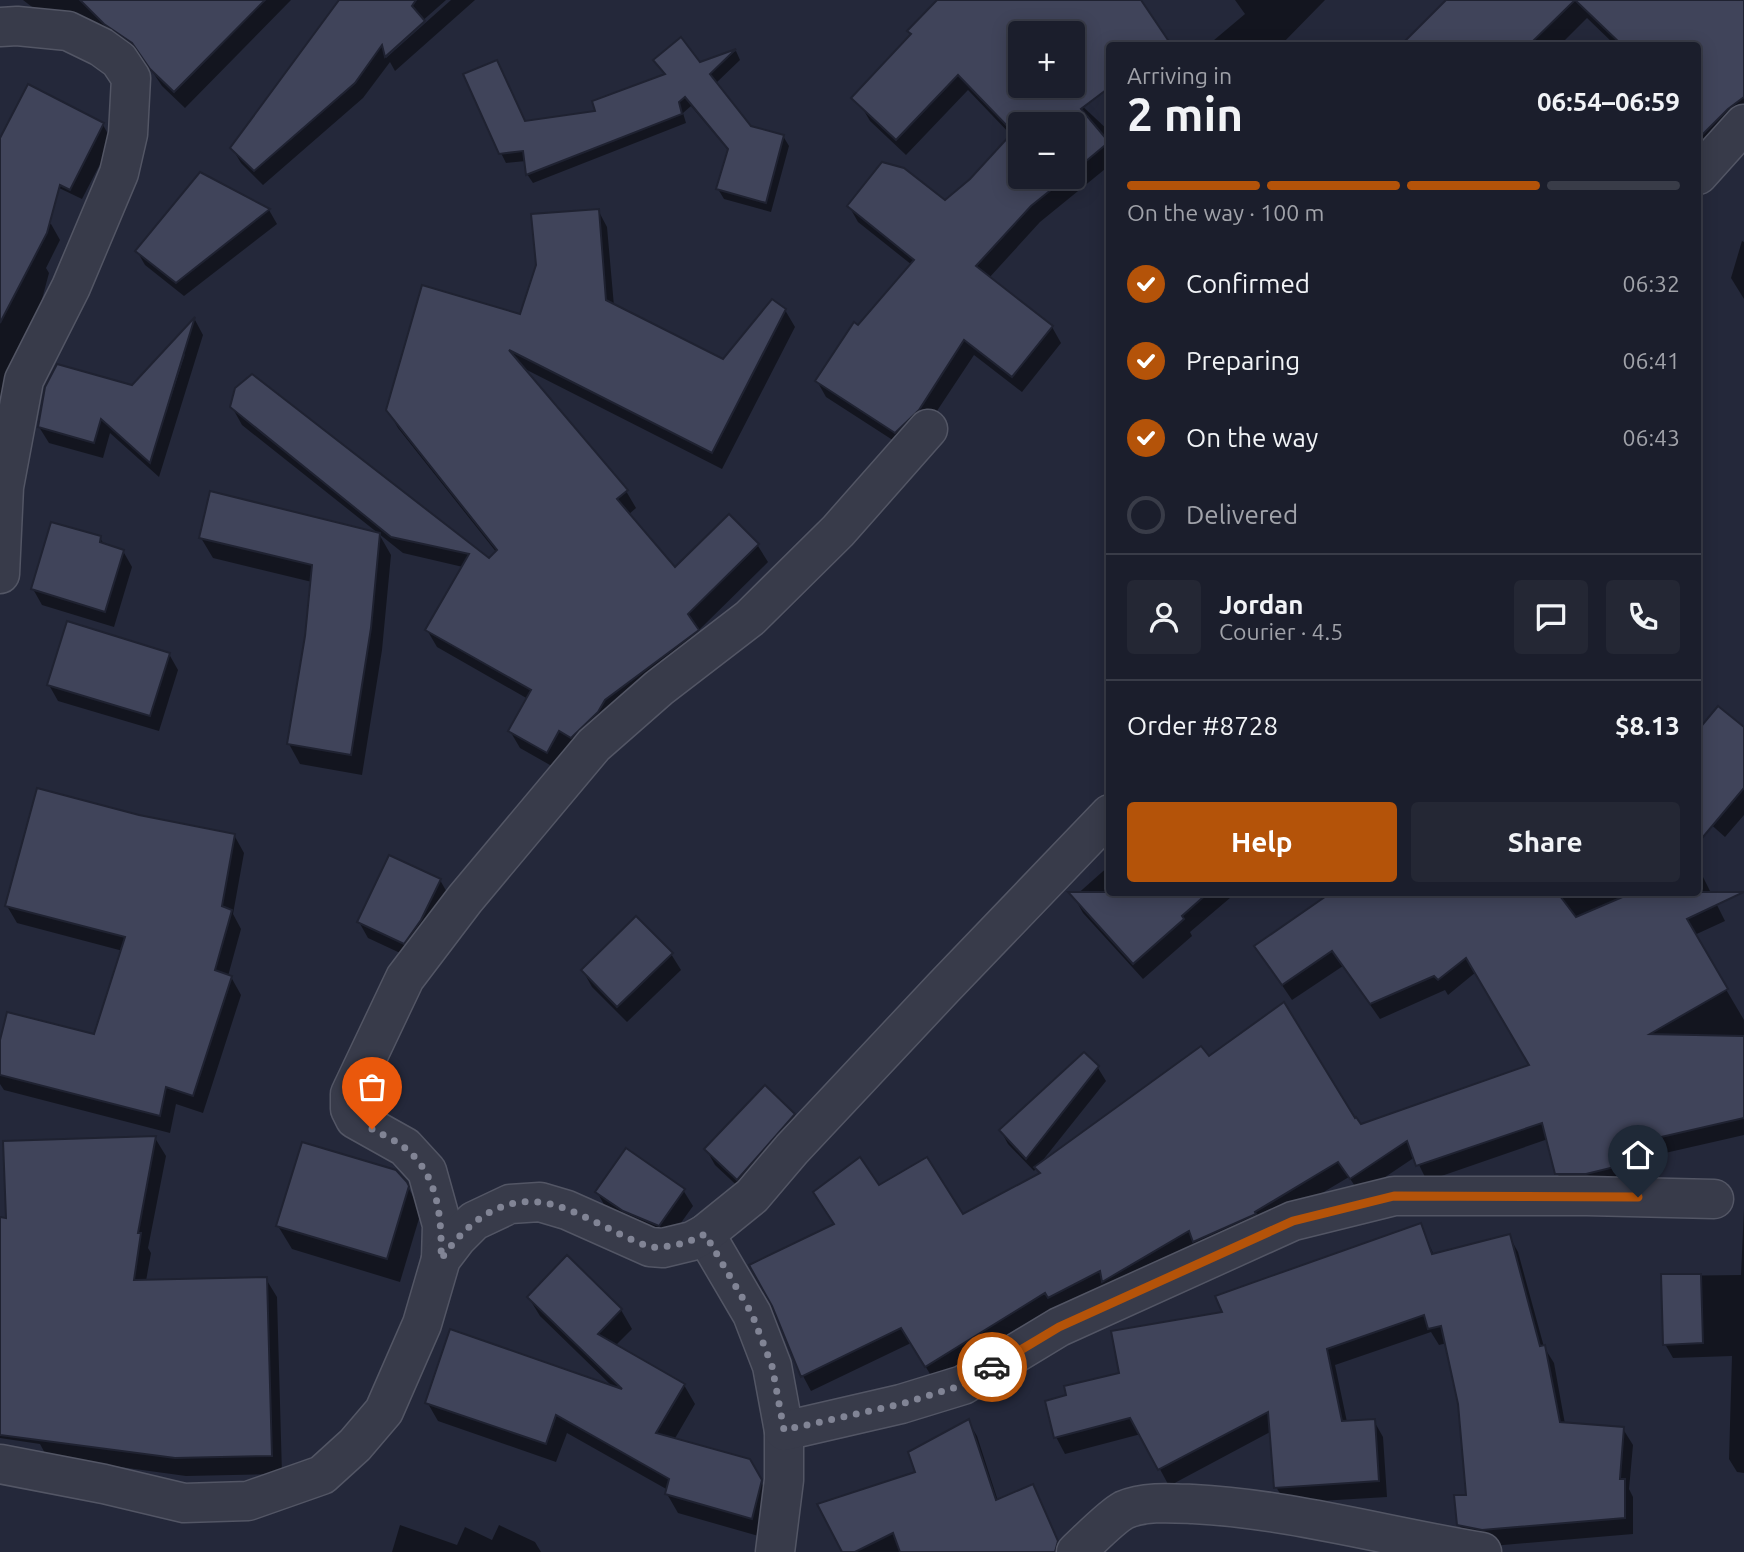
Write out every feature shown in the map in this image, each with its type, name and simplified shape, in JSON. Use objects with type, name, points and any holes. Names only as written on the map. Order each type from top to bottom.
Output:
[{"type":"street","points":[[0,27],[68,31],[101,47],[119,60],[131,78],[128,134],[119,173],[71,287],[24,380],[4,487],[0,574]]},
{"type":"street","points":[[1701,172],[1744,124]]},
{"type":"street","points":[[0,1464],[184,1503],[248,1501],[322,1475],[355,1445],[384,1411],[422,1324],[441,1259],[442,1225],[427,1171],[405,1147],[355,1119],[351,1109],[350,1094],[405,978],[465,899],[594,745],[659,688],[750,618],[838,531],[928,429]]},
{"type":"street","points":[[441,1259],[474,1220],[510,1204],[540,1202],[567,1210],[650,1247],[663,1248],[692,1241],[705,1234],[752,1196],[905,1028],[1106,818]]},
{"type":"street","points":[[784,1430],[901,1404],[963,1385],[1059,1327],[1293,1221],[1394,1196],[1714,1199]]},
{"type":"street","points":[[705,1234],[752,1314],[772,1366],[784,1430],[784,1480],[775,1552]]},
{"type":"street","points":[[1076,1552],[1123,1510],[1148,1504],[1173,1503],[1230,1506],[1307,1535],[1479,1552]]},
{"type":"building","points":[[80,0],[265,0],[174,92],[150,69],[132,43],[104,24]]},
{"type":"building","points":[[339,0],[416,0],[412,6],[425,21],[385,57],[382,45],[355,83],[254,171],[230,148]]},
{"type":"building","points":[[937,0],[1141,0],[1169,42],[1106,42],[1106,90],[1081,109],[1084,112],[1008,112],[1008,127],[958,75],[896,140],[851,98],[911,34],[907,31]]},
{"type":"building","points":[[1446,0],[1575,0],[1532,42],[1404,42]]},
{"type":"building","points":[[1575,0],[1744,0],[1744,97],[1701,136],[1701,42],[1619,42]]},
{"type":"building","points":[[681,37],[700,62],[736,49],[710,74],[751,126],[784,135],[766,203],[716,189],[728,149],[685,97],[679,102],[682,114],[526,175],[523,151],[499,154],[463,74],[497,60],[525,121],[595,111],[592,101],[665,74],[653,60]]},
{"type":"building","points":[[28,84],[104,123],[70,190],[60,185],[47,233],[0,323],[0,138]]},
{"type":"building","points":[[1085,114],[1106,138],[1106,144],[1085,162]]},
{"type":"building","points":[[1008,137],[1008,189],[1052,189],[1031,206],[976,266],[1053,326],[1012,377],[964,340],[919,410],[895,433],[815,381],[854,322],[858,325],[914,260],[847,206],[882,162],[904,168],[945,200],[970,179]]},
{"type":"building","points":[[200,172],[270,209],[176,283],[135,251]]},
{"type":"building","points":[[599,209],[606,300],[723,359],[772,299],[786,309],[712,453],[509,350],[628,490],[617,499],[675,567],[729,514],[759,544],[688,614],[699,630],[605,700],[598,712],[571,738],[559,731],[547,753],[508,731],[531,690],[425,630],[469,554],[391,537],[230,407],[235,388],[252,374],[489,558],[497,550],[386,410],[422,285],[520,314],[536,265],[531,214]]},
{"type":"building","points":[[195,317],[150,463],[101,419],[94,443],[38,427],[45,387],[57,364],[132,385]]},
{"type":"building","points":[[210,491],[380,533],[371,628],[351,755],[287,744],[305,636],[312,565],[199,538]]},
{"type":"building","points":[[51,522],[101,536],[100,542],[124,550],[105,612],[31,589]]},
{"type":"building","points":[[67,621],[170,653],[150,716],[47,685]]},
{"type":"building","points":[[1718,706],[1744,727],[1744,788],[1701,839],[1701,726]]},
{"type":"building","points":[[37,788],[139,815],[235,834],[222,906],[232,910],[215,970],[232,976],[193,1096],[166,1087],[160,1116],[0,1075],[0,1040],[7,1012],[94,1034],[125,937],[5,906]]},
{"type":"building","points":[[389,855],[441,879],[421,920],[404,944],[357,922]]},
{"type":"building","points":[[1068,892],[1106,892],[1106,896],[1204,896],[1182,916],[1184,919],[1133,964]]},
{"type":"building","points":[[1701,892],[1744,892],[1687,919],[1728,989],[1650,1034],[1744,1036],[1744,1118],[1622,1146],[1627,1164],[1586,1174],[1555,1174],[1542,1123],[1416,1166],[1407,1141],[1350,1179],[1338,1162],[1255,1212],[1256,1214],[1193,1242],[1189,1231],[1102,1282],[1100,1271],[1048,1298],[1045,1293],[925,1367],[901,1328],[801,1377],[772,1306],[749,1265],[834,1224],[813,1192],[860,1157],[879,1185],[927,1157],[963,1214],[1040,1173],[1034,1167],[1201,1046],[1209,1056],[1284,1002],[1361,1124],[1529,1065],[1466,958],[1438,980],[1434,976],[1370,1004],[1332,951],[1282,985],[1254,946],[1326,896],[1560,896],[1576,917],[1625,896],[1701,896]]},
{"type":"building","points":[[636,916],[673,953],[617,1007],[581,970]]},
{"type":"building","points":[[1084,1052],[1099,1066],[1026,1159],[999,1130]]},
{"type":"building","points":[[765,1085],[795,1114],[737,1180],[704,1149]]},
{"type":"building","points":[[156,1136],[138,1233],[141,1233],[134,1280],[267,1277],[272,1456],[175,1458],[0,1435],[0,1217],[6,1218],[3,1141]]},
{"type":"building","points":[[302,1142],[396,1170],[407,1182],[409,1186],[387,1259],[276,1226]]},
{"type":"building","points":[[626,1148],[685,1189],[659,1226],[623,1211],[595,1192]]},
{"type":"building","points":[[1421,1223],[1432,1254],[1510,1234],[1540,1346],[1545,1345],[1560,1422],[1624,1427],[1620,1479],[1625,1479],[1625,1518],[1482,1530],[1457,1525],[1454,1495],[1466,1495],[1458,1404],[1441,1326],[1428,1329],[1424,1315],[1327,1349],[1342,1421],[1375,1419],[1379,1481],[1274,1488],[1268,1412],[1158,1470],[1130,1418],[1054,1438],[1045,1401],[1066,1395],[1064,1386],[1119,1373],[1111,1331],[1222,1312],[1215,1296]]},
{"type":"building","points":[[567,1255],[622,1309],[598,1334],[685,1384],[656,1433],[750,1459],[762,1480],[752,1519],[665,1494],[669,1479],[556,1415],[546,1444],[425,1403],[450,1329],[622,1389],[527,1297]]},
{"type":"building","points":[[1661,1274],[1701,1274],[1703,1343],[1663,1345]]},
{"type":"building","points":[[969,1419],[996,1500],[1033,1484],[1058,1541],[1055,1552],[900,1552],[893,1533],[855,1552],[842,1552],[817,1504],[915,1472],[908,1452]]},
{"type":"way so far","points":[[372,1129],[405,1147],[427,1171],[442,1225],[441,1259],[474,1220],[510,1204],[540,1202],[567,1210],[631,1241],[650,1247],[663,1248],[692,1241],[705,1234],[752,1314],[772,1366],[784,1430],[901,1404],[963,1385],[992,1367]]},
{"type":"route","points":[[992,1367],[1059,1327],[1293,1221],[1394,1196],[1638,1197]]}]
